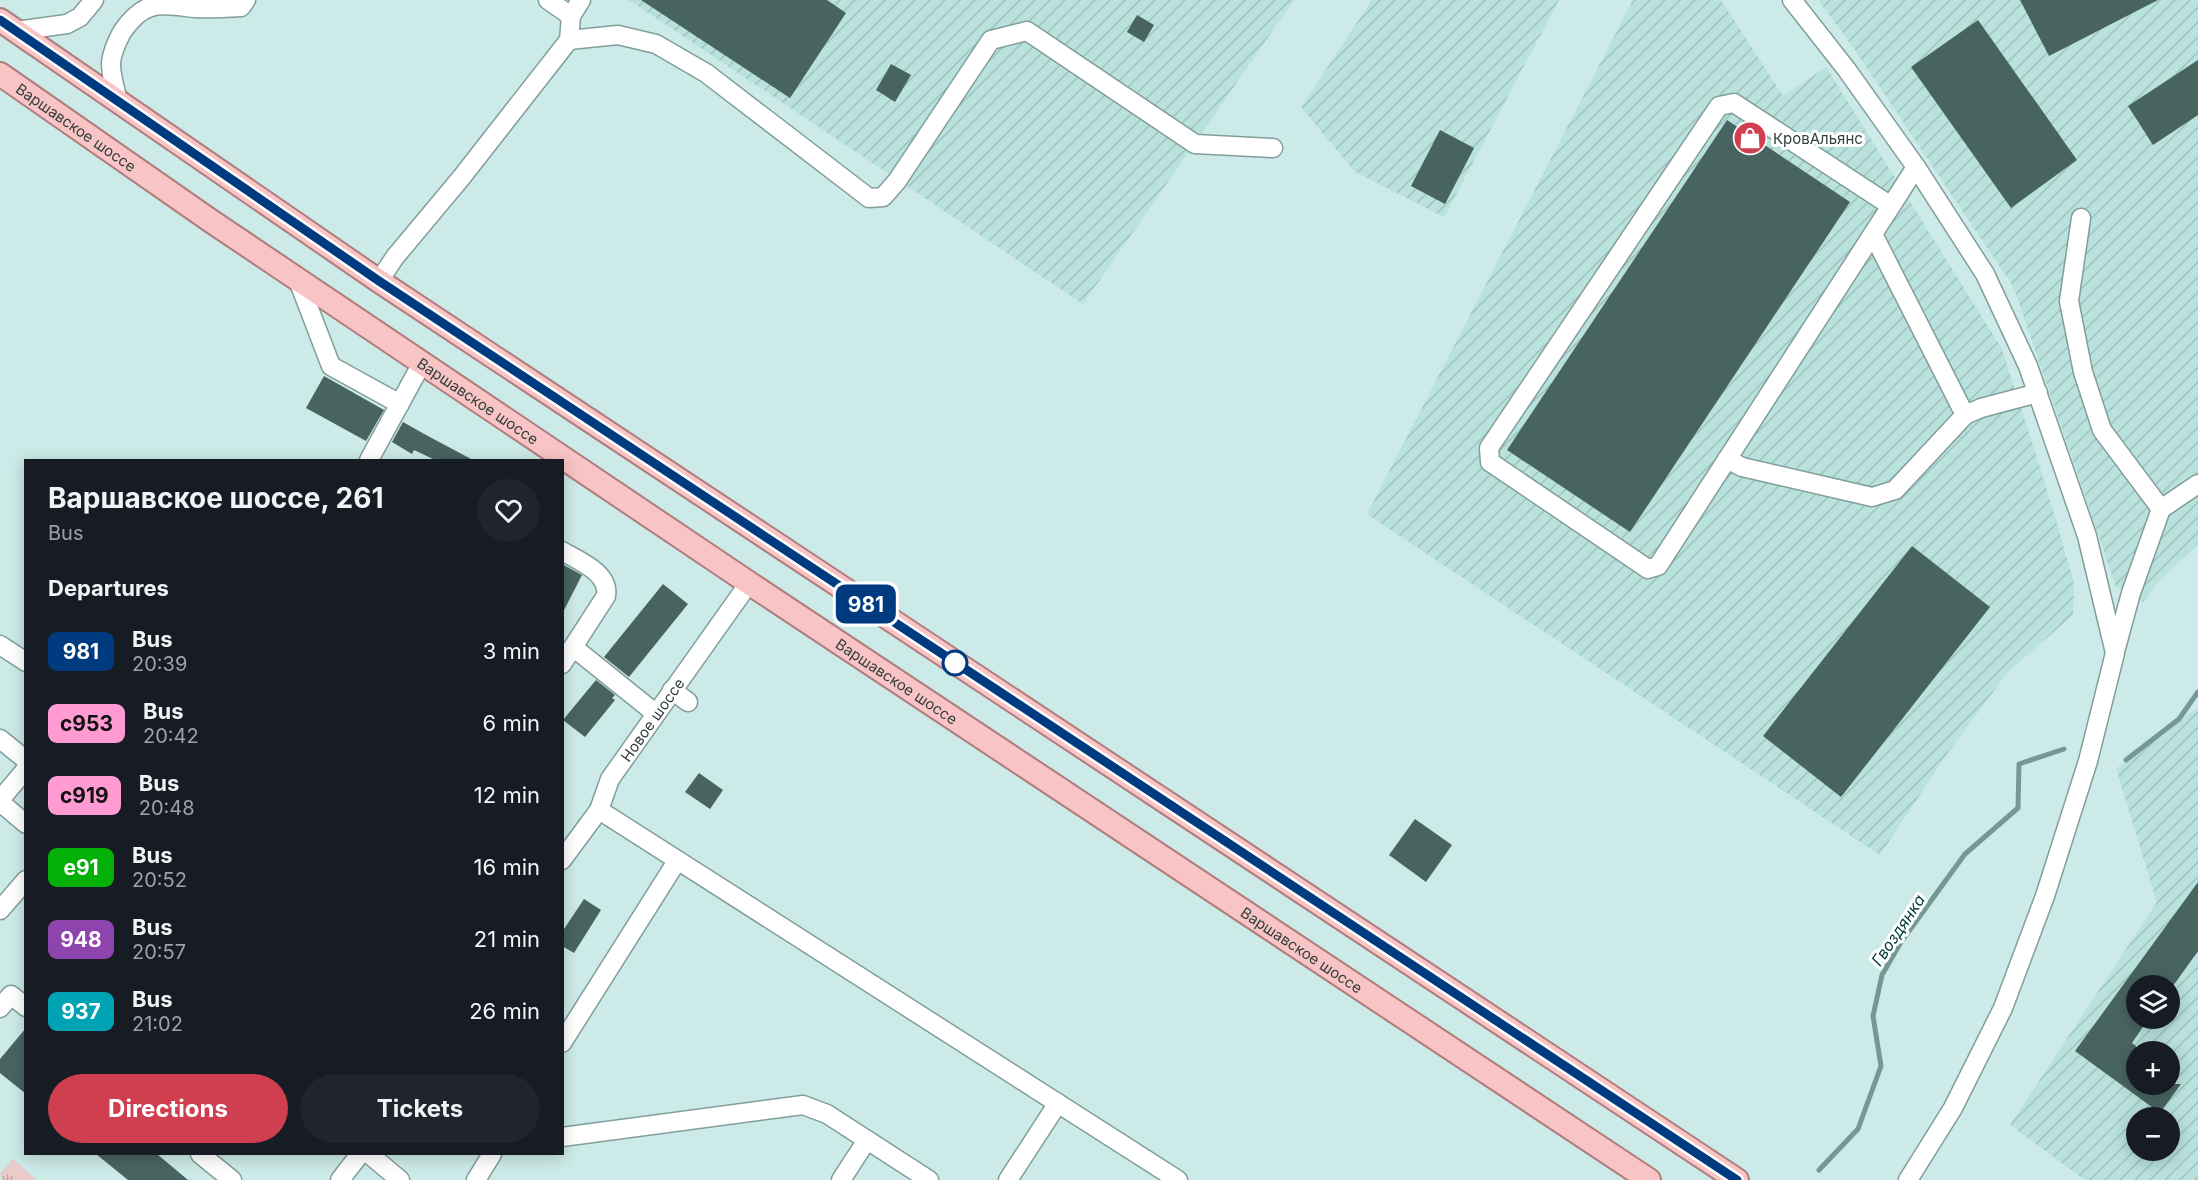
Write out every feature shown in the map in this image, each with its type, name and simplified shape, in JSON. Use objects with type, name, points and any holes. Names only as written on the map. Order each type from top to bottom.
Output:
[{"type":"main road","points":[[8,25],[379,281],[1737,1180]]},
{"type":"main road","name":"Варшавское шоссе","points":[[0,74],[298,280],[749,583],[1649,1180]]},
{"type":"street","points":[[8,25],[67,24],[80,17],[94,0]]},
{"type":"street","points":[[118,102],[110,63],[112,51],[131,14],[142,6],[158,2],[196,8],[242,7],[246,0]]},
{"type":"street","points":[[548,0],[570,15]]},
{"type":"street","points":[[379,281],[395,257],[461,178],[568,40],[570,15],[581,0]]},
{"type":"street","points":[[1792,0],[1847,70],[1917,167],[1985,274],[2028,366],[2038,393],[2087,536],[2115,653]]},
{"type":"street","points":[[568,40],[618,35],[656,44],[706,73],[869,198],[883,197],[897,181],[990,40],[1027,30],[1194,144],[1273,148]]},
{"type":"street","points":[[1891,206],[1734,103],[1719,106],[1489,448],[1490,462],[1648,569],[1658,566],[1917,167]]},
{"type":"street","points":[[2081,218],[2069,301],[2083,372],[2102,430],[2161,509]]},
{"type":"street","points":[[1873,234],[1965,415]]},
{"type":"street","points":[[298,280],[331,366],[399,404]]},
{"type":"street","points":[[372,459],[422,363]]},
{"type":"street","points":[[1727,459],[1742,467],[1872,497],[1894,490],[1965,415],[1981,408],[2038,393]]},
{"type":"street","points":[[1908,1180],[1953,1108],[2003,1008],[2045,896],[2088,761],[2131,593],[2161,509],[2198,484]]},
{"type":"street","points":[[564,552],[603,578],[607,589],[606,596],[564,661]]},
{"type":"street","name":"Новое шоссе","points":[[564,856],[599,810],[610,778],[749,583]]},
{"type":"street","points":[[0,645],[24,661]]},
{"type":"street","points":[[573,647],[655,713]]},
{"type":"street","points":[[672,690],[688,702]]},
{"type":"street","points":[[0,739],[24,758]]},
{"type":"street","points":[[24,771],[0,801],[24,822]]},
{"type":"street","points":[[599,810],[1178,1180]]},
{"type":"street","points":[[564,1039],[677,861]]},
{"type":"street","points":[[0,910],[24,882]]},
{"type":"street","points":[[0,1008],[11,995],[24,1005]]},
{"type":"street","points":[[1008,1180],[1058,1103]]},
{"type":"street","points":[[564,1137],[803,1105],[827,1114],[929,1180]]},
{"type":"street","points":[[841,1180],[867,1140]]},
{"type":"street","points":[[202,1155],[232,1180]]},
{"type":"street","points":[[340,1180],[359,1155]]},
{"type":"street","points":[[370,1155],[400,1180]]},
{"type":"street","points":[[476,1180],[491,1155]]},
{"type":"shaded area","points":[[629,0],[1294,0],[1083,304]]},
{"type":"shaded area","points":[[1372,0],[1559,0],[1444,217],[1355,172],[1301,107]]},
{"type":"shaded area","points":[[1633,0],[1721,0],[1783,96],[1826,67],[2002,349],[2074,583],[2073,615],[2008,672],[1947,754],[1880,855],[1367,514]]},
{"type":"shaded area","points":[[1818,0],[2198,0],[2198,545],[2159,581],[2143,602],[2131,593],[2116,587],[2014,288],[1853,47]]},
{"type":"shaded area","points":[[2198,708],[2198,1180],[2085,1180],[2010,1125],[2157,902],[2116,769],[2177,721]]},
{"type":"green space","points":[[13,1159],[37,1180],[2,1180],[0,1174]]},
{"type":"building","points":[[641,0],[827,0],[846,13],[790,98]]},
{"type":"building","points":[[2020,0],[2158,0],[2049,56]]},
{"type":"building","points":[[1137,15],[1154,25],[1144,42],[1127,32]]},
{"type":"building","points":[[1978,20],[2077,160],[2011,208],[1911,67]]},
{"type":"building","points":[[2198,60],[2198,115],[2153,145],[2128,106]]},
{"type":"building","points":[[891,64],[911,75],[895,102],[876,90]]},
{"type":"building","points":[[1727,120],[1850,202],[1630,532],[1507,450]]},
{"type":"building","points":[[1440,130],[1474,148],[1445,204],[1411,186]]},
{"type":"building","points":[[324,376],[384,410],[366,441],[306,408]]},
{"type":"building","points":[[403,422],[471,459],[433,459],[414,450],[412,454],[392,442]]},
{"type":"building","points":[[1912,546],[1990,607],[1841,797],[1763,736]]},
{"type":"building","points":[[564,565],[582,575],[564,610]]},
{"type":"building","points":[[663,584],[688,604],[629,677],[604,657]]},
{"type":"building","points":[[596,680],[615,695],[612,698],[615,700],[585,737],[564,719]]},
{"type":"building","points":[[699,773],[723,790],[710,809],[685,792]]},
{"type":"building","points":[[1415,819],[1452,845],[1426,882],[1389,855]]},
{"type":"building","points":[[2198,882],[2198,951],[2180,976],[2130,975]]},
{"type":"building","points":[[584,899],[601,910],[574,953],[564,947],[564,929]]},
{"type":"building","points":[[2126,981],[2126,1029],[2142,1029],[2133,1041],[2126,1041],[2126,1088],[2075,1051]]},
{"type":"building","points":[[24,1030],[24,1092],[0,1073],[0,1059]]},
{"type":"building","points":[[2135,1095],[2173,1095],[2164,1107],[2152,1107]]},
{"type":"building","points":[[97,1155],[158,1155],[188,1180],[128,1180]]},
{"type":"waterway","name":"Гвоздянка","points":[[2126,760],[2179,719],[2198,692]]},
{"type":"waterway","name":"Гвоздянка","points":[[1819,1170],[1858,1129],[1881,1066],[1873,1016],[1882,975],[1901,942],[1965,854],[2018,808],[2019,764],[2064,749]]},
{"type":"bus line","name":"981","points":[[0,20],[379,281],[1737,1180]]},
{"type":"place","name":"КровАльянс","points":[[1750,138]]}]
